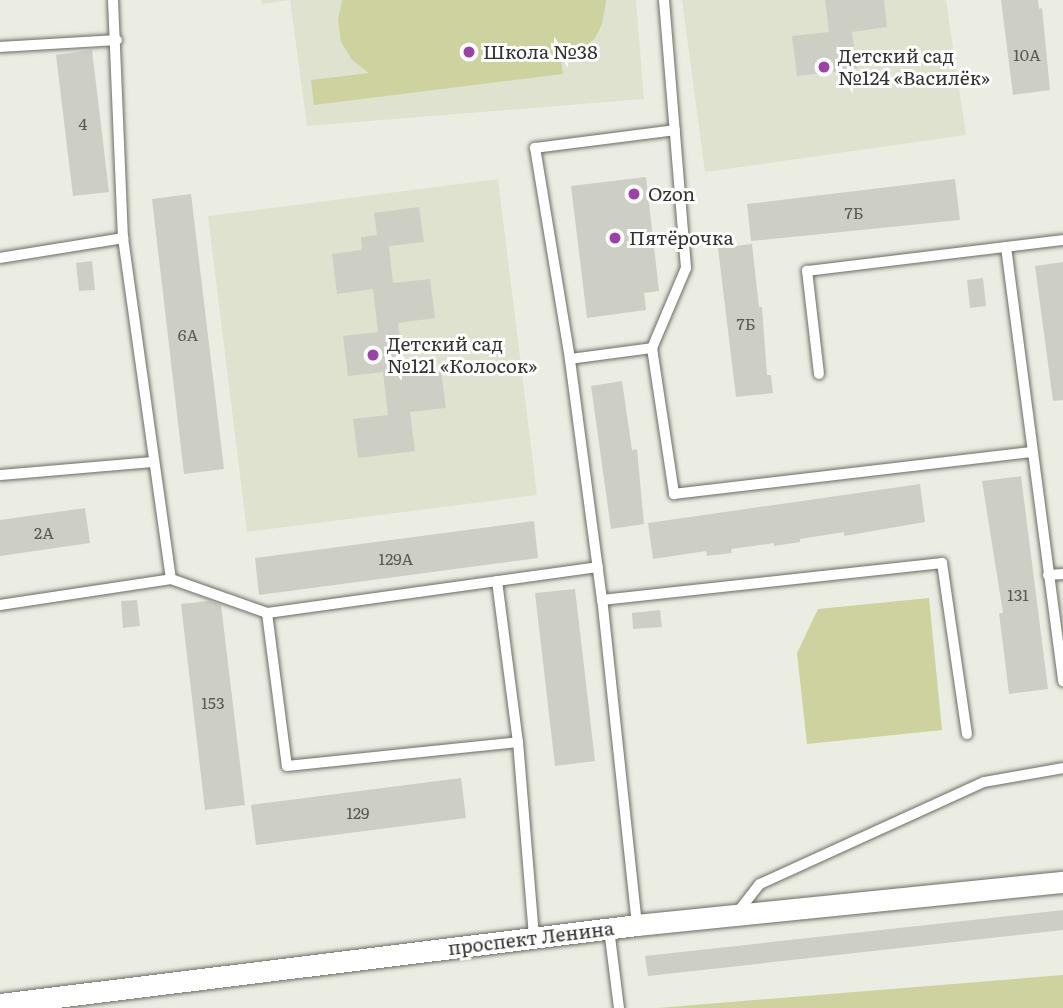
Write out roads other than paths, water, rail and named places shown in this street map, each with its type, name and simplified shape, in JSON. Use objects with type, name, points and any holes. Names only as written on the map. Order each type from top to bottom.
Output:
[{"type":"street","name":"проспект Ленина","points":[[0,1004],[637,925],[1063,883]]},
{"type":"lane","points":[[113,0],[117,40],[124,238],[171,579]]},
{"type":"lane","points":[[664,0],[686,268],[652,348],[674,494],[1031,452]]},
{"type":"lane","points":[[0,47],[117,40]]},
{"type":"lane","points":[[637,925],[598,567],[570,359],[535,148],[675,130]]},
{"type":"lane","points":[[0,258],[124,238]]},
{"type":"lane","points":[[818,374],[807,271],[1063,240]]},
{"type":"lane","points":[[1006,247],[1063,681]]},
{"type":"lane","points":[[570,359],[652,348]]},
{"type":"lane","points":[[0,475],[153,462]]},
{"type":"lane","points":[[602,600],[942,563],[967,734]]},
{"type":"lane","points":[[0,605],[171,579],[267,613],[598,567]]},
{"type":"lane","points":[[1048,575],[1063,574]]},
{"type":"lane","points":[[497,581],[518,742],[534,938]]},
{"type":"lane","points":[[267,613],[287,766],[518,742]]},
{"type":"lane","points":[[735,915],[761,884],[984,782],[1063,768]]},
{"type":"lane","points":[[609,929],[619,1008]]},
{"type":"place","name":"Школа №38","points":[[469,52]]},
{"type":"place","name":"Детский сад №124 «Василёк»","points":[[824,67]]},
{"type":"place","name":"Ozon","points":[[634,194]]},
{"type":"place","name":"Пятёрочка","points":[[615,238]]},
{"type":"place","name":"Детский сад №121 «Колосок»","points":[[373,355]]}]
